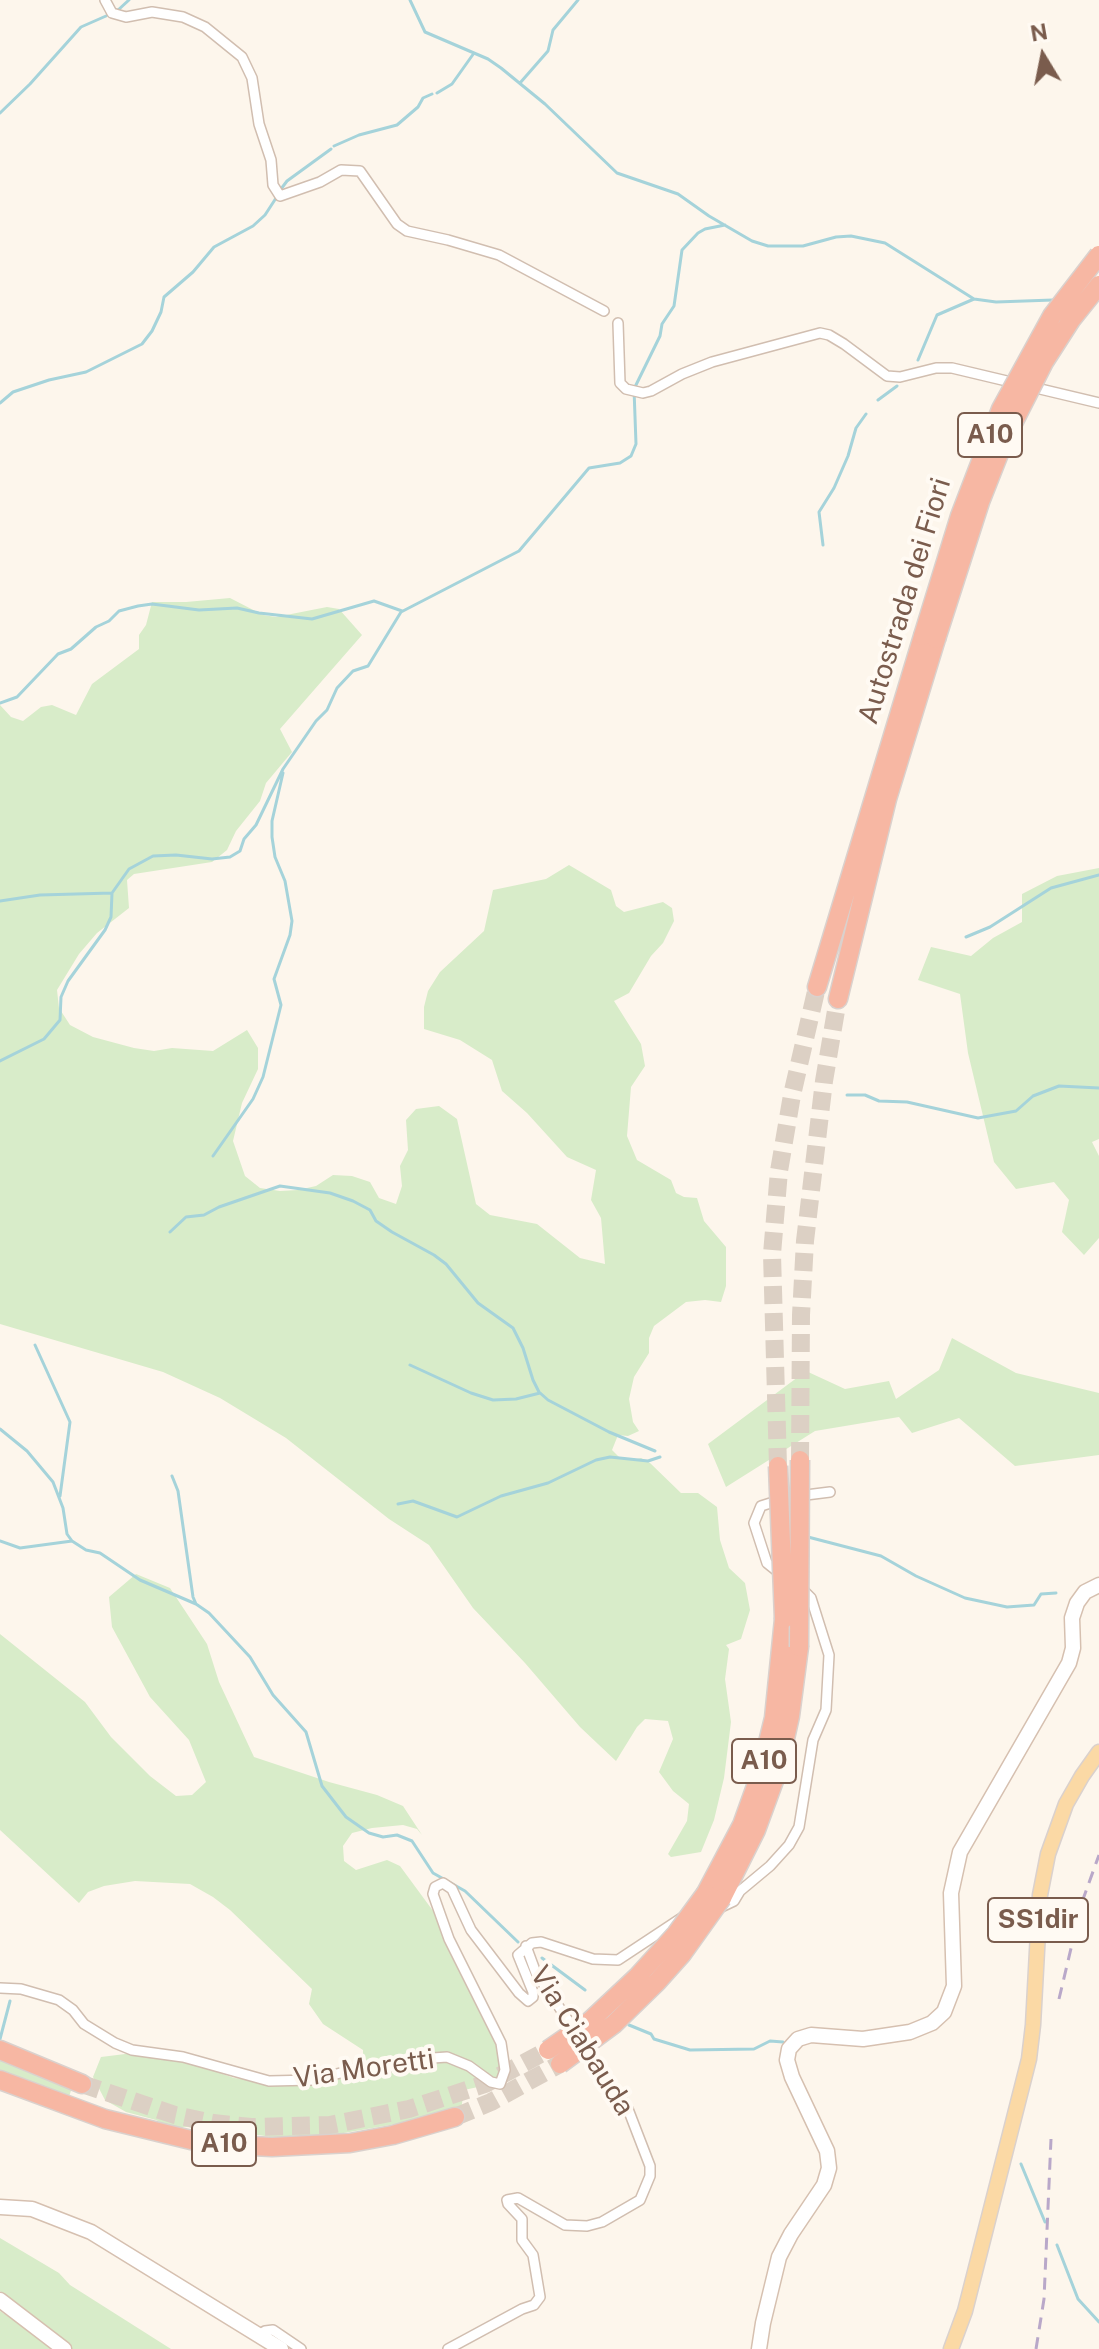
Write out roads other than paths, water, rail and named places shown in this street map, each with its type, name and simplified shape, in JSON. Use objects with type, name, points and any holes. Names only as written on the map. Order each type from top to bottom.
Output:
[{"type":"highway","name":"Autostrada dei Fiori","points":[[838,999],[960,516],[1001,409],[1052,316],[1099,255]]},
{"type":"highway","name":"Autostrada dei Fiori","points":[[817,987],[930,637],[1004,441],[1044,362],[1071,320],[1099,285]]},
{"type":"highway","name":"A10","points":[[554,2057],[614,2024],[682,1954],[714,1895],[756,1830],[778,1770],[790,1716],[799,1647],[800,1460]]},
{"type":"highway","name":"A10","points":[[714,1895],[760,1775],[774,1718],[784,1619],[778,1466]]},
{"type":"highway","points":[[0,2050],[82,2084]]},
{"type":"highway","name":"A10","points":[[0,2080],[105,2119],[191,2140],[232,2145],[272,2147],[350,2143],[393,2135],[455,2117]]},
{"type":"main road","points":[[759,2349],[782,2250],[824,2185],[829,2168],[827,2151],[789,2070],[787,2056],[791,2046],[801,2037],[811,2035],[857,2039],[897,2035],[926,2026],[944,2012],[955,1983],[951,1893],[960,1852],[1069,1663],[1073,1648],[1072,1618],[1077,1603],[1085,1592],[1099,1585]]},
{"type":"main road","name":"SS1dir","points":[[951,2349],[965,2311],[1032,2043],[1043,1873],[1066,1804],[1099,1752]]},
{"type":"main road","points":[[3,2207],[48,2214],[91,2232],[281,2349]]},
{"type":"main road","points":[[0,2300],[64,2349]]},
{"type":"street","points":[[105,0],[112,13],[126,17],[152,12],[183,17],[205,27],[242,57],[252,78],[259,124],[271,160],[273,185],[280,196],[320,182],[341,170],[360,171],[397,224],[407,231],[499,255],[604,311]]},
{"type":"street","points":[[618,323],[620,383],[626,389],[643,393],[712,362],[820,333],[844,344],[887,376],[900,377],[936,368],[952,368],[1099,403]]},
{"type":"street","points":[[526,1946],[541,1942],[593,1959],[618,1960],[626,1957],[683,1917],[728,1905],[770,1866],[794,1837],[799,1827],[813,1740],[826,1710],[829,1655],[807,1591],[767,1563],[754,1523],[755,1516],[765,1503],[830,1492]]},
{"type":"street","name":"Via Moretti","points":[[0,1988],[21,1989],[59,2000],[73,2010],[84,2024],[132,2050],[183,2057],[269,2081],[325,2078],[360,2068],[398,2066],[428,2058],[447,2057],[500,2084],[505,2070],[501,2043],[449,1939],[433,1894],[435,1887],[443,1883],[452,1889],[471,1930],[528,2001],[533,1997],[533,1992],[518,1959],[526,1946]]},
{"type":"street","name":"Via Ciabauda","points":[[448,2349],[538,2302],[540,2297],[533,2255],[522,2240],[522,2219],[507,2200],[518,2198],[565,2225],[587,2226],[602,2222],[640,2200],[650,2176],[650,2166],[628,2109],[536,1973],[526,1946]]},
{"type":"street","points":[[260,2334],[273,2330],[301,2349]]},
{"type":"waterway","points":[[117,11],[129,0]]},
{"type":"waterway","points":[[410,0],[425,32],[488,59],[501,68],[545,104],[617,173],[678,194],[752,241],[768,246],[803,246],[851,236],[885,243],[974,299],[996,302],[1053,300]]},
{"type":"waterway","points":[[520,83],[548,51],[553,30],[578,0]]},
{"type":"waterway","points":[[0,113],[81,27],[106,16]]},
{"type":"waterway","points":[[437,93],[452,84],[474,53]]},
{"type":"waterway","points":[[334,146],[359,135],[397,125],[418,107],[423,98],[432,94]]},
{"type":"waterway","points":[[281,189],[287,181],[331,149]]},
{"type":"waterway","points":[[0,403],[13,392],[86,372],[142,344],[161,312],[164,297],[193,272],[214,247],[253,226],[265,215],[278,195]]},
{"type":"waterway","points":[[0,1061],[44,1039],[60,1020],[61,997],[68,981],[105,930],[111,917],[112,893],[129,869],[153,856],[212,859],[230,857],[240,851],[283,769],[327,710],[337,688],[353,671],[368,666],[401,612],[519,551],[589,468],[620,463],[631,456],[636,444],[634,389],[660,336],[662,324],[674,306],[682,250],[698,233],[725,225]]},
{"type":"waterway","points":[[918,360],[937,315],[974,299]]},
{"type":"waterway","points":[[878,400],[897,386]]},
{"type":"waterway","points":[[823,545],[819,512],[834,488],[856,428],[866,414]]},
{"type":"waterway","points":[[0,703],[17,697],[58,654],[71,649],[96,627],[109,621],[119,611],[138,606],[152,604],[199,610],[237,608],[312,619],[374,601],[402,611]]},
{"type":"waterway","points":[[213,1156],[253,1099],[263,1077],[281,1005],[274,979],[292,921],[285,881],[275,857],[272,821],[283,773]]},
{"type":"waterway","points":[[966,937],[990,927],[1051,888],[1099,875]]},
{"type":"waterway","points":[[0,901],[40,895],[112,893]]},
{"type":"waterway","points":[[847,1095],[907,1102],[978,1118],[1016,1111],[1033,1096],[1059,1086],[1099,1088]]},
{"type":"waterway","points":[[170,1232],[186,1217],[204,1215],[280,1186],[330,1193],[353,1201],[370,1210],[376,1221],[392,1232],[446,1264],[478,1303],[513,1328],[533,1380],[548,1400],[609,1432],[655,1451]]},
{"type":"waterway","points":[[35,1345],[70,1422],[60,1496]]},
{"type":"waterway","points":[[410,1365],[493,1400],[540,1393]]},
{"type":"waterway","points":[[0,1429],[27,1451],[53,1482],[63,1508],[67,1534],[72,1541],[86,1550],[100,1553],[140,1580],[196,1604],[209,1613],[250,1657],[273,1695],[306,1732],[322,1786],[346,1817],[369,1833],[383,1837],[397,1835],[412,1841],[433,1873],[465,1891],[518,1942]]},
{"type":"waterway","points":[[398,1504],[413,1501],[457,1517],[501,1496],[548,1483],[596,1460],[610,1457],[648,1461],[660,1457]]},
{"type":"waterway","points":[[172,1476],[178,1491],[196,1604]]},
{"type":"waterway","points":[[808,1537],[881,1556],[965,1598],[1007,1607],[1034,1605],[1041,1594],[1056,1593]]},
{"type":"waterway","points":[[0,1541],[20,1548],[72,1541]]},
{"type":"waterway","points":[[542,1958],[585,1990]]},
{"type":"waterway","points":[[0,2039],[10,2001]]},
{"type":"waterway","points":[[629,2025],[651,2034],[654,2039],[690,2050],[754,2049],[770,2041],[783,2042]]},
{"type":"waterway","points":[[1021,2164],[1045,2222]]},
{"type":"waterway","points":[[1057,2245],[1078,2299],[1099,2322]]},
{"type":"tunnel","points":[[778,1466],[772,1254],[779,1171],[792,1095],[817,987]]},
{"type":"tunnel","points":[[800,1460],[805,1241],[824,1081],[838,999]]},
{"type":"tunnel","points":[[82,2084],[175,2115],[213,2123],[251,2127],[330,2125],[409,2109],[485,2084],[548,2050]]},
{"type":"tunnel","points":[[455,2117],[491,2102],[560,2064]]},
{"type":"railway","points":[[1059,1999],[1082,1902],[1099,1855]]},
{"type":"railway","points":[[1036,2349],[1044,2299],[1051,2139]]}]
